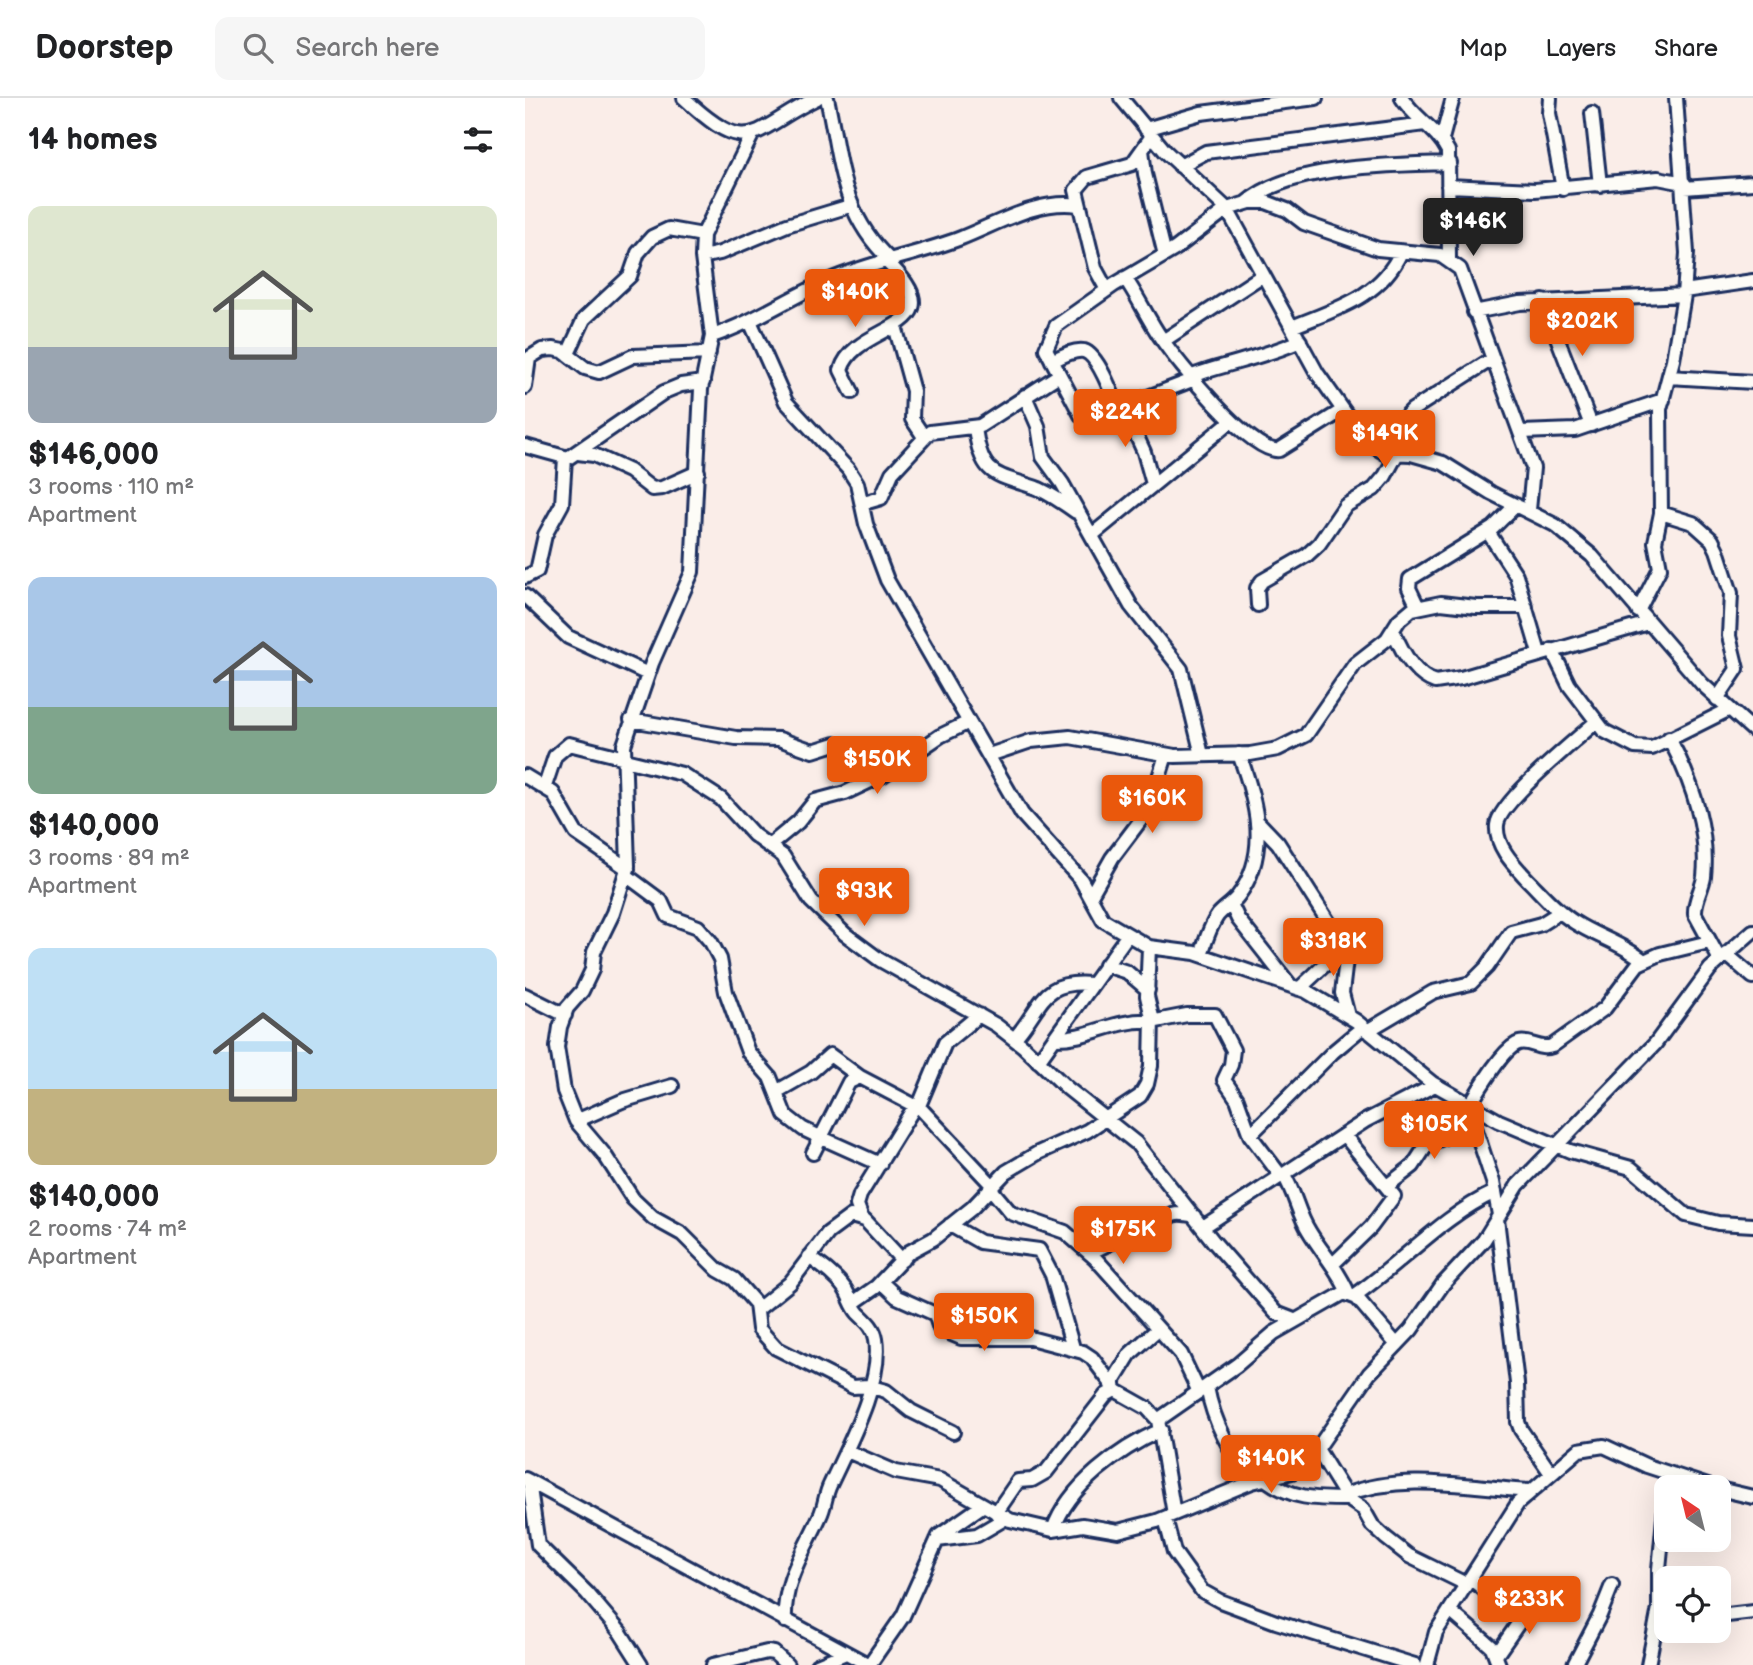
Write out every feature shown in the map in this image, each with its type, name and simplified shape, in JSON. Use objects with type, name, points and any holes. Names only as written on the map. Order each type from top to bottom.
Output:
[{"type":"street","points":[[691,100],[724,131],[737,135],[752,135],[817,98]]},
{"type":"street","points":[[827,98],[850,206],[860,227],[909,284],[913,298],[907,316],[848,353],[841,370],[852,392]]},
{"type":"street","points":[[1121,98],[1180,166],[1215,194],[1227,209],[1300,341],[1365,441],[1391,453],[1425,457],[1443,463],[1578,543],[1717,699],[1753,730]]},
{"type":"street","points":[[1107,290],[1094,268],[1078,205],[1076,190],[1082,180],[1126,167],[1142,150],[1149,132],[1201,113],[1316,98]]},
{"type":"street","points":[[1402,98],[1410,111],[1442,139],[1450,163],[1448,259]]},
{"type":"street","points":[[1442,139],[1453,98]]},
{"type":"street","points":[[1550,98],[1549,113],[1563,189]]},
{"type":"street","points":[[1638,611],[1660,568],[1655,542],[1661,513],[1660,409],[1669,377],[1684,293],[1687,253],[1676,98]]},
{"type":"street","points":[[1592,113],[1600,185]]},
{"type":"street","points":[[1180,166],[1206,152],[1425,124]]},
{"type":"street","points":[[752,135],[703,235],[702,257],[712,336],[703,383],[692,572],[647,674],[624,745],[629,823],[627,872],[613,913],[594,951],[593,970],[565,1015],[557,1047],[558,1068],[576,1121],[645,1210],[682,1234],[718,1270],[734,1279],[758,1309],[759,1329],[776,1348],[853,1387],[870,1386],[886,1391],[911,1411],[953,1432]]},
{"type":"street","points":[[1142,150],[1145,174],[1165,255]]},
{"type":"street","points":[[1300,341],[1259,358],[1231,362],[1099,417],[1085,418],[1046,349],[1056,326],[1125,278],[1165,255],[1227,209],[1245,203],[1272,186],[1304,175],[1450,163]]},
{"type":"street","points":[[1448,187],[1503,191],[1563,189],[1626,179],[1658,178],[1684,186],[1753,183]]},
{"type":"street","points":[[1245,203],[1266,202],[1319,229],[1378,249],[1427,252],[1448,259],[1460,269],[1533,468],[1523,508],[1411,579],[1409,588],[1418,607]]},
{"type":"street","points":[[712,336],[750,321],[827,281],[927,251],[1023,213],[1044,207],[1078,205]]},
{"type":"street","points":[[702,257],[720,253],[787,225],[850,206]]},
{"type":"street","points":[[568,354],[584,319],[630,276],[643,244],[669,229],[703,235]]},
{"type":"street","points":[[1292,327],[1369,293],[1387,278],[1401,252]]},
{"type":"street","points":[[1163,341],[1263,275]]},
{"type":"street","points":[[1125,278],[1163,341],[1193,377],[1231,421],[1273,451],[1289,445],[1343,410]]},
{"type":"street","points":[[1474,312],[1543,301],[1684,293],[1753,281]]},
{"type":"street","points":[[1543,301],[1591,425]]},
{"type":"street","points":[[750,321],[786,402],[848,469],[864,503],[866,524],[887,580],[1022,814],[1091,895],[1103,919],[1149,947],[1201,955],[1295,987],[1348,1016],[1434,1084],[1468,1104],[1558,1146],[1631,1168],[1686,1215],[1718,1223],[1753,1225]]},
{"type":"street","points":[[895,326],[912,391],[912,419],[924,437]]},
{"type":"street","points":[[525,387],[527,363],[535,353],[553,349],[568,354],[585,368],[599,372],[633,356],[709,353]]},
{"type":"street","points":[[1052,361],[1078,351],[1089,354],[1095,361],[1145,452],[1153,484]]},
{"type":"street","points":[[1258,605],[1257,588],[1262,581],[1307,555],[1319,544],[1345,506],[1374,488],[1385,476],[1403,419],[1412,410],[1492,359]]},
{"type":"street","points":[[864,503],[881,498],[888,479],[924,437],[938,430],[975,427],[995,419],[1059,375]]},
{"type":"street","points":[[1669,377],[1753,382]]},
{"type":"street","points":[[526,443],[565,458],[579,453],[612,426],[664,392],[681,385],[703,383]]},
{"type":"street","points":[[1025,396],[1038,426],[1044,457],[1092,535],[1131,606],[1181,669],[1202,755]]},
{"type":"street","points":[[1521,432],[1561,432],[1591,425],[1663,400]]},
{"type":"street","points":[[1092,535],[1231,421]]},
{"type":"street","points":[[975,427],[983,460],[997,475],[1011,482],[1040,489],[1080,515]]},
{"type":"street","points":[[579,453],[594,455],[629,471],[652,489],[662,488],[698,472]]},
{"type":"street","points":[[525,577],[537,570],[545,535],[562,504],[565,458]]},
{"type":"street","points":[[1661,513],[1692,523],[1704,532],[1712,540],[1724,567],[1732,609],[1730,644],[1737,669],[1717,699]]},
{"type":"street","points":[[1488,532],[1516,575],[1545,652],[1604,731],[1635,747],[1653,748],[1728,710]]},
{"type":"street","points":[[525,596],[568,637],[647,674]]},
{"type":"street","points":[[989,755],[1031,741],[1070,737],[1166,755],[1239,754],[1278,749],[1306,735],[1355,664],[1381,645],[1405,614],[1418,607],[1441,603],[1476,607],[1526,607]]},
{"type":"street","points":[[1393,630],[1400,647],[1414,667],[1435,681],[1461,678],[1648,623]]},
{"type":"street","points":[[631,720],[736,738],[779,739],[813,751],[835,744],[851,760],[866,783]]},
{"type":"street","points":[[770,845],[798,822],[815,801],[866,783],[969,722]]},
{"type":"street","points":[[1596,722],[1519,792],[1499,816],[1496,826],[1502,848],[1511,861],[1560,912],[1591,933],[1620,944],[1644,961]]},
{"type":"street","points":[[1669,738],[1691,782],[1699,809],[1703,880],[1694,905],[1695,914],[1709,943],[1723,957],[1753,977]]},
{"type":"street","points":[[545,786],[555,756],[569,744],[682,774],[721,799],[754,835],[783,856],[810,901],[845,934],[880,960],[979,1015],[1014,1039],[1146,1153],[1194,1216],[1276,1313],[1294,1320]]},
{"type":"street","points":[[1239,754],[1259,823],[1277,843],[1345,947],[1348,959],[1342,993],[1348,1016]]},
{"type":"street","points":[[1091,895],[1112,858],[1149,809],[1166,755]]},
{"type":"street","points":[[525,775],[553,793],[576,833],[661,901],[668,916],[698,927],[712,942],[720,958],[726,992],[742,1041],[770,1077],[785,1115],[803,1129],[880,1164]]},
{"type":"street","points":[[1201,955],[1215,920],[1231,904],[1248,879],[1259,823]]},
{"type":"street","points":[[1231,904],[1238,919],[1295,987]]},
{"type":"street","points":[[1250,1135],[1333,1052],[1365,1029],[1433,992],[1471,982],[1487,967],[1511,932],[1541,924],[1560,912]]},
{"type":"street","points":[[847,1451],[896,1472],[940,1480],[1001,1516],[1053,1530],[1083,1525],[1118,1531],[1169,1516],[1260,1480],[1292,1472],[1317,1449],[1359,1387],[1397,1345],[1443,1284],[1484,1240],[1518,1185],[1655,1044],[1700,981],[1753,932]]},
{"type":"street","points":[[1038,1061],[1127,936]]},
{"type":"street","points":[[1468,1104],[1499,1061],[1515,1044],[1522,1042],[1546,1049],[1552,1046],[1605,1008],[1633,968],[1644,961],[1709,943]]},
{"type":"street","points":[[853,1303],[881,1282],[902,1259],[950,1225],[1018,1164],[1069,1141],[1140,1096],[1147,1084],[1151,1021],[1148,990],[1149,947]]},
{"type":"street","points":[[1295,987],[1345,947]]},
{"type":"street","points":[[1105,965],[1127,972],[1148,990]]},
{"type":"street","points":[[1014,1039],[1053,989],[1066,983],[1091,984]]},
{"type":"street","points":[[525,995],[565,1015]]},
{"type":"street","points":[[902,1259],[862,1218],[857,1205],[860,1195],[917,1107],[946,1043],[979,1015]]},
{"type":"street","points":[[1054,1038],[1074,1038],[1119,1022],[1215,1015],[1233,1051],[1231,1065],[1224,1080],[1237,1099],[1250,1135],[1296,1196],[1307,1227],[1351,1295],[1397,1345]]},
{"type":"street","points":[[776,1092],[811,1072],[830,1055],[860,1077],[917,1107],[938,1124],[1011,1213],[1065,1233],[1090,1253],[1181,1354],[1246,1472],[1260,1480],[1290,1495],[1308,1499],[1346,1497],[1385,1484],[1432,1481],[1530,1491]]},
{"type":"street","points":[[813,1153],[849,1082],[860,1077]]},
{"type":"street","points":[[1203,1227],[1392,1105],[1434,1084]]},
{"type":"street","points":[[576,1121],[622,1101],[672,1086]]},
{"type":"street","points":[[1468,1104],[1495,1192],[1518,1385],[1518,1422],[1551,1472]]},
{"type":"street","points":[[1387,1186],[1413,1166],[1426,1146],[1474,1122]]},
{"type":"street","points":[[1333,1264],[1353,1246],[1393,1200],[1392,1191],[1344,1135]]},
{"type":"street","points":[[1053,1530],[1062,1510],[1104,1465],[1160,1425],[1274,1333],[1338,1295],[1351,1295],[1406,1258],[1451,1217],[1495,1192]]},
{"type":"street","points":[[1090,1253],[1126,1235],[1150,1235],[1164,1219],[1176,1212],[1194,1216]]},
{"type":"street","points":[[758,1309],[790,1283],[828,1233],[845,1218],[862,1218]]},
{"type":"street","points":[[950,1225],[979,1242],[1039,1250],[1052,1275],[1073,1348]]},
{"type":"street","points":[[785,1621],[786,1586],[867,1402],[876,1336],[838,1281],[809,1257]]},
{"type":"street","points":[[881,1282],[897,1297],[935,1314],[938,1325],[945,1333],[961,1338],[1030,1338],[1073,1348],[1092,1358],[1114,1388],[1147,1408],[1160,1425],[1174,1552],[1202,1591],[1220,1601],[1276,1622],[1415,1665]]},
{"type":"street","points":[[937,1540],[977,1535],[1001,1516],[1018,1481],[1032,1479],[1046,1472],[1114,1388],[1130,1354],[1159,1329]]},
{"type":"street","points":[[1427,1665],[1436,1632],[1518,1503],[1551,1472],[1579,1450],[1604,1446],[1659,1475]]},
{"type":"street","points":[[1317,1449],[1346,1497],[1363,1509],[1372,1525],[1400,1550],[1468,1581],[1520,1619]]},
{"type":"street","points":[[527,1480],[869,1665],[903,1616],[944,1530],[982,1506]]},
{"type":"street","points":[[527,1480],[538,1545],[587,1593],[620,1632],[641,1665]]},
{"type":"street","points":[[1731,1492],[1753,1497]]},
{"type":"street","points":[[1574,1665],[1612,1585]]},
{"type":"street","points":[[1450,1612],[1498,1659],[1520,1619],[1534,1601]]},
{"type":"street","points":[[1731,1615],[1753,1612]]},
{"type":"street","points":[[1648,1665],[1654,1643]]},
{"type":"street","points":[[713,1665],[767,1652],[774,1653],[787,1665]]},
{"type":"street","points":[[817,1665],[846,1653]]}]
